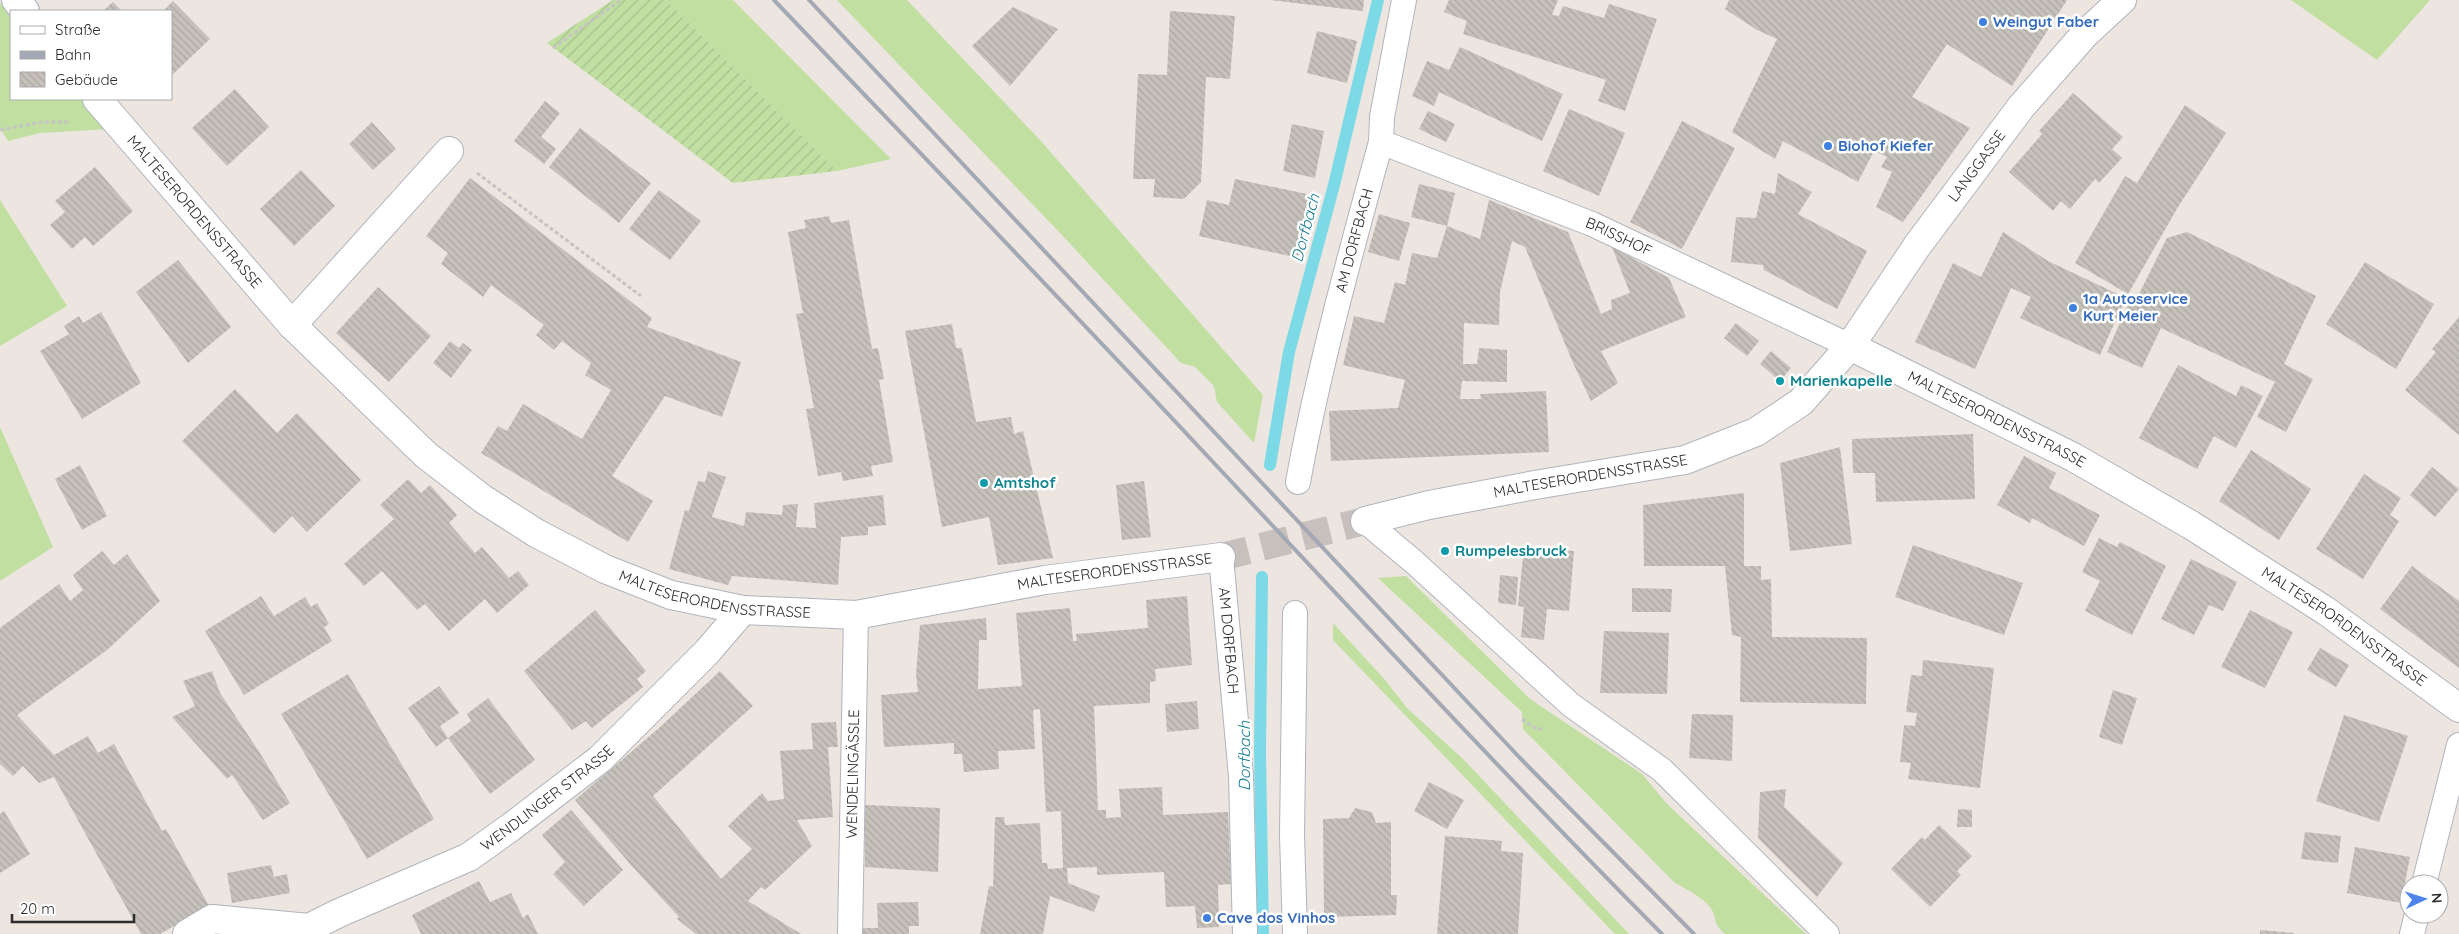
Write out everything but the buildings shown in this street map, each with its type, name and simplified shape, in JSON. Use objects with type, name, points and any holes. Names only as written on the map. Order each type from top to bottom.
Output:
[{"type":"street","points":[[16,0],[24,10]]},
{"type":"street","name":"LANGGASSE","points":[[1850,346],[1917,246],[2021,107],[2085,34],[2122,0]]},
{"type":"street","name":"MALTESERORDENSSTRASSE","points":[[98,100],[292,324],[426,455],[483,499],[536,533],[605,569],[671,595],[743,610],[856,614],[1045,580],[1222,557]]},
{"type":"street","points":[[292,324],[449,151]]},
{"type":"street","name":"MALTESERORDENSSTRASSE","points":[[1365,521],[1429,505],[1685,460],[1756,432],[1801,402],[1850,346],[2072,457],[2191,525],[2326,610],[2459,708]]},
{"type":"street","name":"WENDLINGER STRASSE","points":[[187,934],[212,919],[306,931],[468,857],[511,827],[600,759],[707,652],[743,610]]},
{"type":"lane","name":"AM DORFBACH","points":[[1298,482],[1313,403],[1337,302],[1381,142],[1382,117],[1404,0]]},
{"type":"lane","name":"BRISSHOF","points":[[1381,142],[1592,224],[1850,346]]},
{"type":"lane","points":[[1365,521],[1414,562],[1571,705],[1662,770],[1827,934]]},
{"type":"lane","name":"AM DORFBACH","points":[[1222,557],[1241,776],[1245,934]]},
{"type":"lane","points":[[1294,613],[1292,835],[1295,934]]},
{"type":"lane","name":"WENDELINGÄSSLE","points":[[850,934],[856,614]]},
{"type":"lane","points":[[2426,874],[2459,744]]},
{"type":"path","points":[[553,48],[621,0]]},
{"type":"path","points":[[0,130],[43,122],[115,120]]},
{"type":"path","points":[[449,151],[641,296]]},
{"type":"path","points":[[1522,719],[1538,730],[1546,725]]},
{"type":"green space","points":[[613,0],[666,0],[837,171],[733,183],[547,43]]},
{"type":"green space","points":[[666,0],[733,0],[891,159],[837,171]]},
{"type":"green space","points":[[837,0],[907,0],[1040,140],[1263,395],[1254,443],[1217,402],[1214,386],[1195,367],[1181,363],[1061,234]]},
{"type":"green space","points":[[2291,0],[2430,0],[2377,60]]},
{"type":"green space","points":[[0,3],[10,17],[10,100],[84,100],[110,129],[40,133],[8,141],[0,128]]},
{"type":"green space","points":[[0,200],[67,306],[0,346]]},
{"type":"green space","points":[[0,427],[53,547],[0,581]]},
{"type":"green space","points":[[1406,576],[1530,699],[1642,774],[1667,804],[1806,934],[1725,934],[1717,924],[1712,910],[1706,902],[1675,883],[1523,729],[1522,712],[1378,578]]},
{"type":"green space","points":[[1333,623],[1386,681],[1407,708],[1463,759],[1629,934],[1615,934],[1333,640]]},
{"type":"waterway","name":"Dorfbach","points":[[1270,465],[1289,352],[1334,185],[1378,0]]},
{"type":"waterway","name":"Dorfbach","points":[[1262,577],[1260,752],[1263,934]]},
{"type":"tunnel","points":[[1221,557],[1365,521]]},
{"type":"railway","points":[[774,0],[1093,334],[1486,753],[1662,934]]},
{"type":"railway","points":[[809,0],[1520,758],[1694,934]]},
{"type":"place","name":"Weingut Faber","points":[[1983,22]]},
{"type":"place","name":"Biohof Kiefer","points":[[1828,146]]},
{"type":"place","name":"1a Autoservice Kurt Meier","points":[[2073,308]]},
{"type":"place","name":"Marienkapelle","points":[[1780,381]]},
{"type":"place","name":"Amtshof","points":[[984,483]]},
{"type":"place","name":"Rumpelesbruck","points":[[1445,551]]},
{"type":"place","name":"Cave dos Vinhos","points":[[1207,918]]}]
